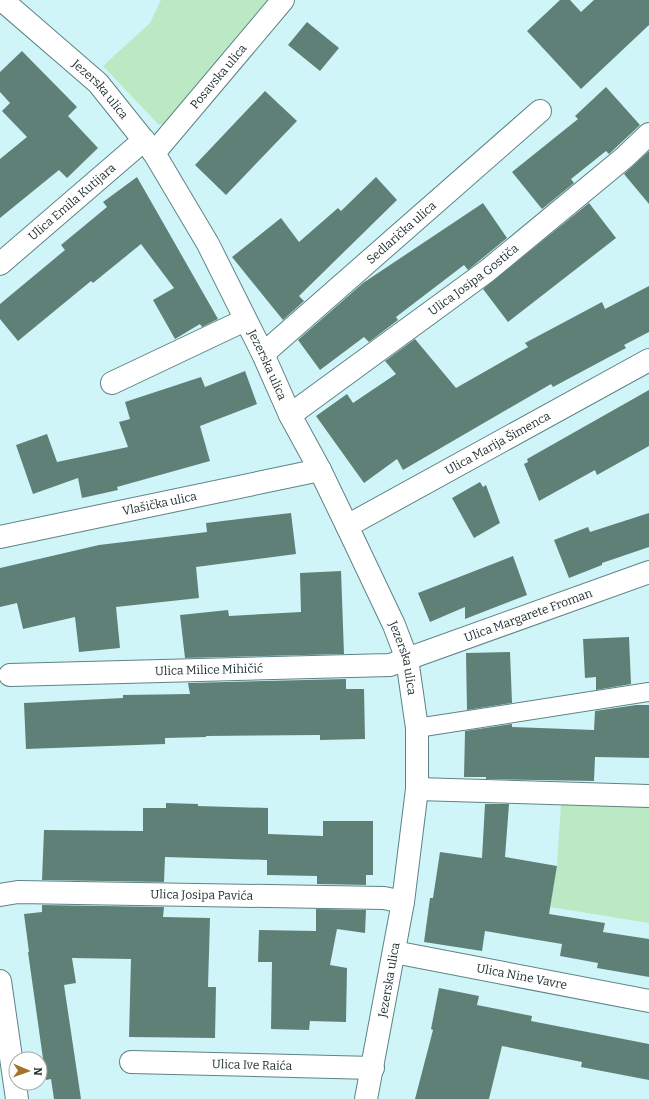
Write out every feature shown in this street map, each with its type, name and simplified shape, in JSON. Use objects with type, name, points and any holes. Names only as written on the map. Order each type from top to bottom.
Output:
[{"type":"street","name":"Jezerska ulica","points":[[2,0],[98,83],[149,147],[208,244],[263,354],[290,415],[320,470],[347,526],[394,625],[407,659],[417,728],[417,789],[403,902],[366,1099]]},
{"type":"street","name":"Posavska ulica","points":[[149,147],[283,0]]},
{"type":"street","name":"Sedlarička ulica","points":[[263,354],[540,111]]},
{"type":"street","name":"Ulica Josipa Gostiča","points":[[290,415],[487,271],[625,157],[649,134]]},
{"type":"street","name":"Ulica Emila Kutijara","points":[[0,264],[149,147]]},
{"type":"street","points":[[112,383],[245,320]]},
{"type":"street","name":"Ulica Marija Šimenca","points":[[347,526],[649,360]]},
{"type":"street","name":"Vlašička ulica","points":[[0,537],[320,470]]},
{"type":"street","name":"Ulica Margarete Froman","points":[[407,659],[649,572]]},
{"type":"street","name":"Ulica Milice Mihičić","points":[[10,675],[390,665],[407,659]]},
{"type":"street","points":[[417,789],[649,796]]},
{"type":"street","name":"Ulica Josipa Pavića","points":[[0,895],[18,892],[384,898],[403,902]]},
{"type":"street","name":"Ulica Nine Vavre","points":[[394,952],[649,1001]]},
{"type":"street","points":[[0,982],[17,1099]]},
{"type":"street","name":"Ulica Ive Raića","points":[[131,1062],[373,1068]]},
{"type":"lane","points":[[417,728],[649,692]]},
{"type":"green space","points":[[161,0],[271,0],[172,121],[159,125],[103,66],[150,23]]},
{"type":"green space","points":[[561,805],[649,807],[649,923],[550,907],[557,866]]},
{"type":"building","points":[[560,0],[570,0],[581,12],[594,0],[649,0],[649,25],[581,89],[527,31]]},
{"type":"building","points":[[307,22],[339,48],[320,71],[288,45]]},
{"type":"building","points":[[22,51],[77,107],[68,116],[98,148],[67,178],[59,170],[0,218],[0,159],[27,137],[2,111],[10,103],[0,92],[0,72]]},
{"type":"building","points":[[606,87],[640,125],[609,154],[606,151],[571,179],[574,183],[542,209],[512,172],[578,119],[575,116]]},
{"type":"building","points":[[265,91],[297,121],[226,195],[195,165]]},
{"type":"building","points":[[649,151],[649,204],[624,174]]},
{"type":"building","points":[[137,177],[218,319],[202,327],[200,324],[175,339],[153,300],[174,288],[141,244],[93,283],[91,281],[18,341],[0,319],[0,304],[65,250],[61,245],[107,207],[103,202]]},
{"type":"building","points":[[376,177],[397,200],[299,296],[304,301],[283,320],[232,257],[281,218],[299,242],[338,208],[341,211]]},
{"type":"building","points":[[483,203],[507,238],[468,270],[464,265],[396,317],[398,320],[369,342],[364,337],[320,370],[298,340],[363,283]]},
{"type":"building","points":[[589,203],[616,238],[508,322],[483,289]]},
{"type":"building","points":[[649,286],[649,332],[624,345],[626,348],[553,387],[551,384],[403,470],[397,459],[364,483],[316,416],[347,394],[353,403],[396,374],[385,361],[415,339],[456,388],[528,347],[525,343],[602,302],[605,309]]},
{"type":"building","points":[[245,371],[257,404],[200,426],[210,461],[117,487],[118,490],[82,498],[78,478],[33,494],[16,445],[47,434],[57,462],[128,447],[119,422],[130,419],[125,402],[201,377],[205,387]]},
{"type":"building","points":[[649,390],[649,446],[597,475],[595,470],[539,501],[524,464],[528,462],[527,459]]},
{"type":"building","points":[[480,482],[483,487],[486,485],[500,523],[474,538],[452,498]]},
{"type":"building","points":[[291,513],[296,554],[196,567],[199,598],[116,607],[120,648],[79,652],[75,617],[23,629],[17,603],[0,607],[0,568],[99,545],[207,532],[206,523]]},
{"type":"building","points":[[649,513],[649,547],[602,563],[602,565],[569,578],[554,540],[588,527],[590,532]]},
{"type":"building","points":[[513,556],[527,595],[465,619],[465,607],[430,622],[418,593]]},
{"type":"building","points":[[341,571],[344,654],[185,658],[180,615],[228,610],[229,616],[301,612],[300,573]]},
{"type":"building","points":[[629,637],[631,684],[596,690],[596,677],[585,678],[583,639]]},
{"type":"building","points":[[510,652],[512,703],[467,710],[466,653]]},
{"type":"building","points":[[346,679],[346,689],[364,689],[365,739],[320,740],[320,735],[206,736],[165,738],[165,744],[26,749],[24,703],[123,698],[123,695],[190,694],[188,683]]},
{"type":"building","points":[[636,705],[649,705],[649,758],[595,757],[594,781],[486,779],[486,777],[464,777],[465,731],[512,724],[512,727],[594,730],[595,711]]},
{"type":"building","points":[[166,803],[198,804],[198,806],[268,808],[268,834],[323,836],[323,821],[373,821],[373,875],[366,875],[366,885],[317,884],[317,876],[267,875],[267,860],[165,857],[164,882],[42,880],[44,830],[143,831],[143,808],[166,808]]},
{"type":"building","points":[[485,804],[509,804],[505,857],[557,866],[549,914],[605,923],[603,932],[649,939],[649,977],[597,968],[598,963],[560,956],[562,944],[485,931],[482,951],[424,942],[430,898],[433,898],[440,852],[482,858]]},
{"type":"building","points":[[42,905],[164,907],[163,917],[210,918],[208,987],[216,987],[215,1038],[129,1037],[131,959],[72,958],[76,983],[64,985],[81,1099],[54,1099],[51,1079],[48,1080],[48,1051],[42,1051],[24,914],[42,912]]},
{"type":"building","points":[[316,909],[366,910],[365,933],[337,929],[330,965],[347,968],[346,1022],[310,1021],[309,1030],[271,1029],[272,962],[258,962],[259,930],[316,931]]},
{"type":"building","points":[[439,988],[479,996],[477,1005],[532,1016],[531,1021],[649,1044],[649,1080],[581,1067],[582,1062],[502,1046],[489,1099],[415,1099],[433,1030],[431,1029]]}]
